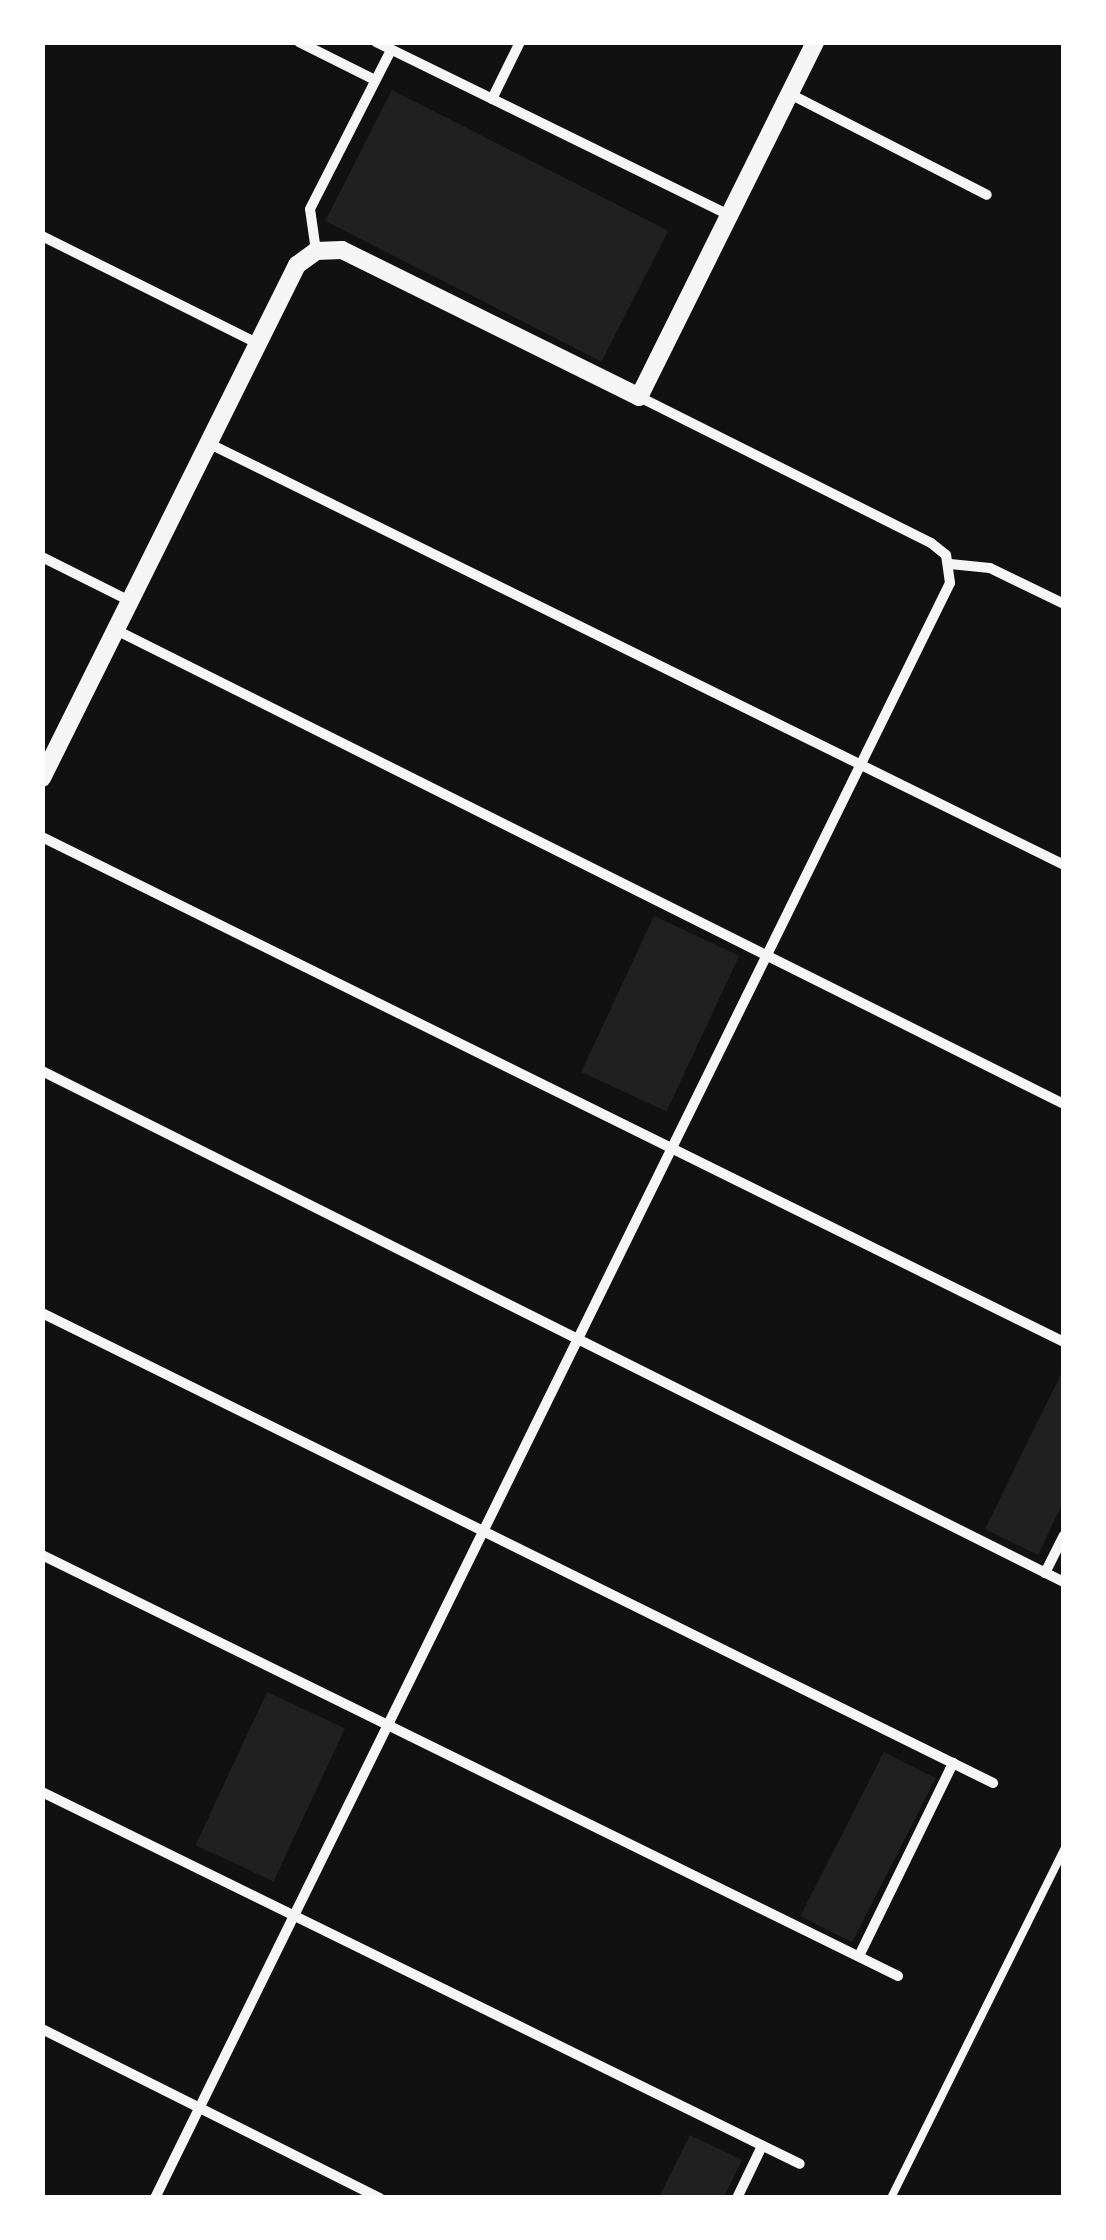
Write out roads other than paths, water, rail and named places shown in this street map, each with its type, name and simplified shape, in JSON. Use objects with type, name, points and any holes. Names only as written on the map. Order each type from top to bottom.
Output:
[{"type":"street","points":[[299,42],[375,80]]},
{"type":"street","points":[[376,42],[730,215]]},
{"type":"street","points":[[492,99],[520,42]]},
{"type":"street","points":[[639,397],[815,42]]},
{"type":"street","points":[[316,251],[310,209],[391,50]]},
{"type":"street","points":[[790,94],[987,195]]},
{"type":"street","points":[[42,236],[257,343]]},
{"type":"street","points":[[42,778],[297,265],[316,251],[342,250],[930,543],[950,564],[990,568],[1064,604]]},
{"type":"street","points":[[208,443],[1064,865]]},
{"type":"street","points":[[42,557],[130,600]]},
{"type":"street","points":[[154,2198],[861,766],[950,583],[950,564]]},
{"type":"street","points":[[116,630],[1064,1104]]},
{"type":"street","points":[[42,836],[1064,1342]]},
{"type":"street","points":[[42,1071],[1064,1582]]},
{"type":"street","points":[[42,1313],[993,1784]]},
{"type":"street","points":[[1045,1573],[1064,1535]]},
{"type":"street","points":[[42,1555],[898,1976]]},
{"type":"street","points":[[858,1956],[953,1763]]},
{"type":"street","points":[[42,1792],[800,2164]]},
{"type":"street","points":[[42,2029],[380,2198]]},
{"type":"street","points":[[737,2198],[762,2146]]},
{"type":"lane","points":[[891,2198],[1064,1849]]}]
